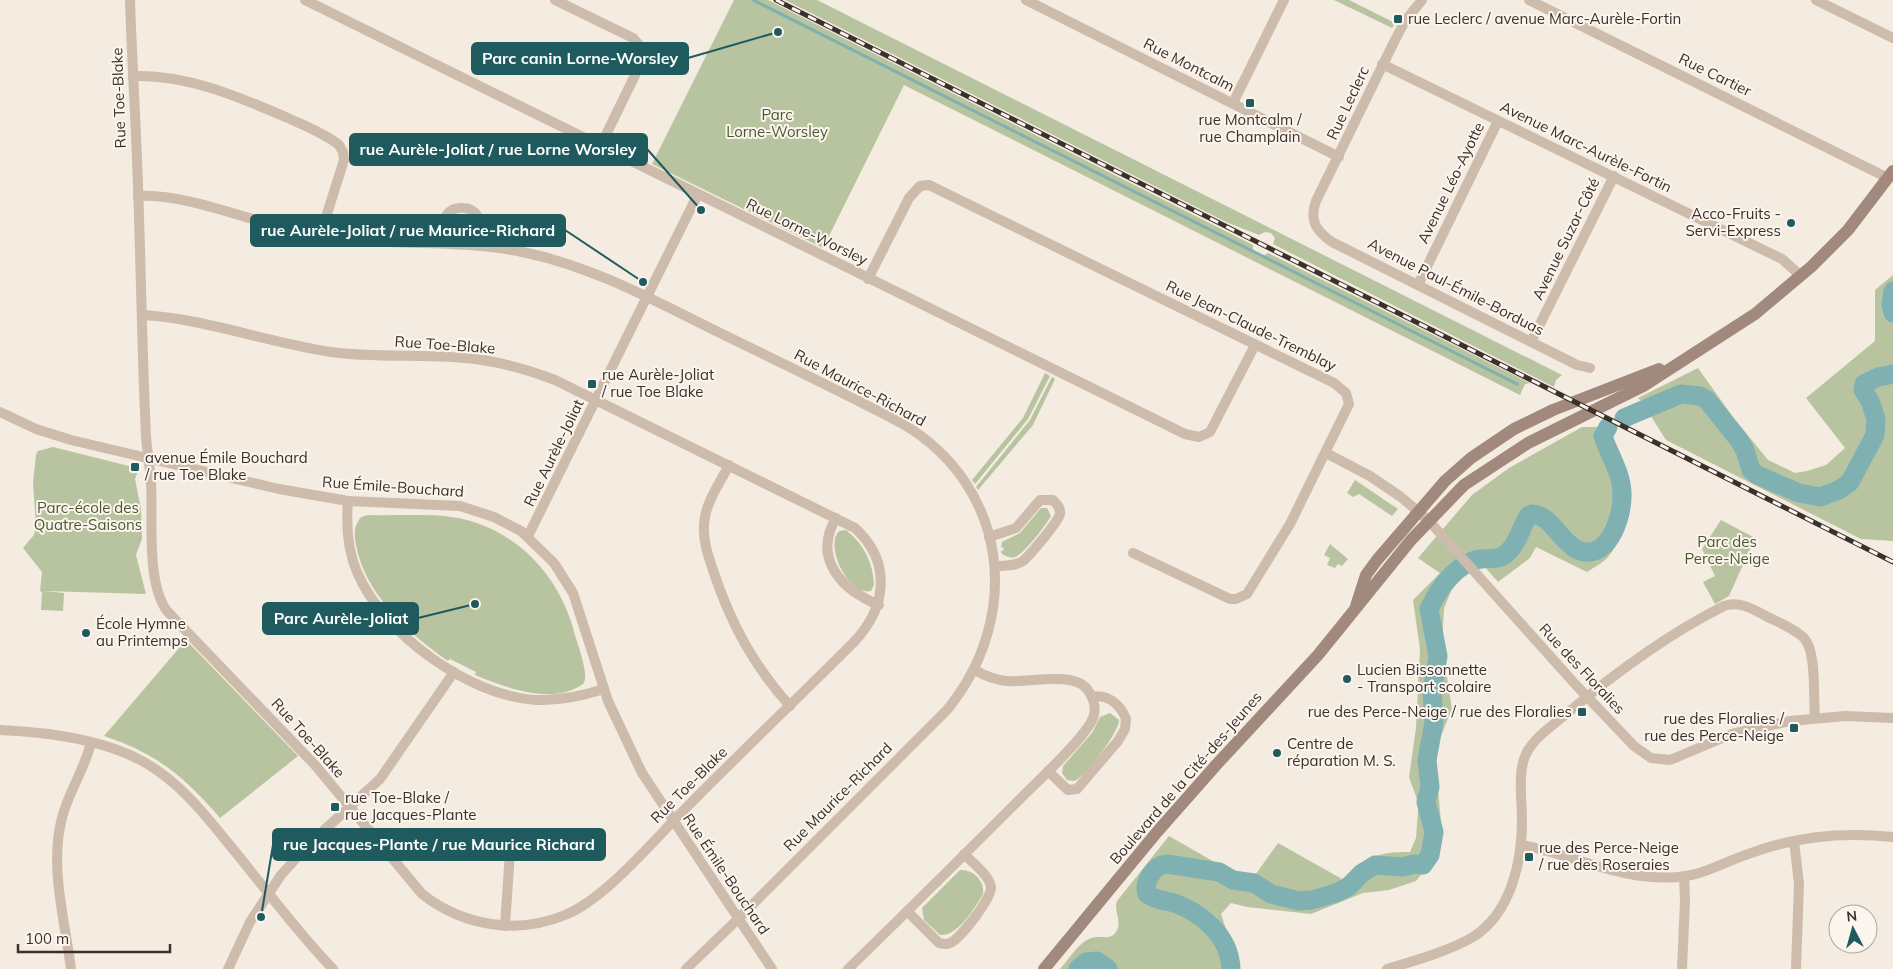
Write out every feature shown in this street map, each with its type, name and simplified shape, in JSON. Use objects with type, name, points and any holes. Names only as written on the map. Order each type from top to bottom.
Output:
[{"type":"main road","name":"Boulevard de la Cité-des-Jeunes","points":[[1044,969],[1157,832],[1318,655],[1412,540],[1464,485],[1497,461],[1559,426],[1645,385],[1755,314],[1800,276],[1848,230],[1890,174]]},
{"type":"main road","name":"Boulevard de la Cité-des-Jeunes","points":[[1354,610],[1366,575],[1418,511],[1453,473],[1480,452],[1514,430],[1553,410],[1645,375],[1698,351]]},
{"type":"street","name":"Rue Toe-Blake","points":[[130,0],[142,315],[154,576],[157,593],[162,605],[300,749],[350,807],[404,875],[431,901],[472,921],[505,926],[542,922],[564,916],[583,907],[605,889],[863,632],[879,605],[880,579],[873,551],[855,528],[543,375],[491,361],[447,357],[384,356],[332,352],[274,342],[161,316],[142,315]]},
{"type":"street","name":"Rue Lorne-Worsley","points":[[305,0],[1190,436],[1203,436],[1212,428],[1255,345]]},
{"type":"street","points":[[555,0],[633,38],[642,48],[639,67],[600,146]]},
{"type":"street","name":"Rue Montcalm","points":[[1026,0],[1339,157]]},
{"type":"street","points":[[1233,103],[1284,0]]},
{"type":"street","name":"Rue Leclerc","points":[[1314,224],[1314,208],[1382,64],[1402,26],[1422,0]]},
{"type":"street","name":"Rue Cartier","points":[[1529,0],[1890,174]]},
{"type":"street","points":[[1816,0],[1893,38]]},
{"type":"street","name":"Avenue Marc-Aurèle-Fortin","points":[[1382,64],[1614,176],[1782,260],[1800,276]]},
{"type":"street","points":[[133,76],[162,77],[220,91],[292,120],[339,145],[343,152],[344,160],[320,236]]},
{"type":"street","name":"Avenue Léo-Ayotte","points":[[1418,286],[1498,121]]},
{"type":"street","name":"Avenue Suzor-Côté","points":[[1532,342],[1614,176]]},
{"type":"street","name":"Rue Jean-Claude-Tremblay","points":[[868,279],[908,198],[920,186],[930,185],[1334,383],[1346,393],[1349,404],[1326,453],[1290,524],[1250,589],[1243,597],[1230,599],[1134,553]]},
{"type":"street","name":"Rue Aurèle-Joliat","points":[[528,536],[698,194]]},
{"type":"street","name":"Rue Maurice-Richard","points":[[138,196],[158,197],[198,205],[268,225],[320,236],[372,242],[479,245],[562,262],[648,297],[914,430],[934,446],[960,475],[974,499],[989,537],[996,566],[992,620],[985,648],[975,670],[947,710],[738,920],[686,969]]},
{"type":"street","points":[[441,243],[446,216],[451,210],[460,208],[469,209],[478,217],[480,225],[479,245]]},
{"type":"street","name":"Avenue Paul-Émile-Borduas","points":[[1314,224],[1321,234],[1332,242],[1581,367],[1590,368]]},
{"type":"street","name":"Rue Émile-Bouchard","points":[[0,412],[61,437],[286,491],[348,501],[460,506],[494,517],[528,536],[554,562],[574,593],[604,689],[629,748],[673,822],[772,969]]},
{"type":"street","name":"Rue des Floralies","points":[[1326,453],[1370,476],[1418,511],[1459,553],[1587,697],[1639,751],[1658,760],[1674,758],[1751,728],[1815,718],[1845,716],[1893,718]]},
{"type":"street","points":[[729,465],[705,516],[706,545],[726,609],[737,631],[761,672],[790,706]]},
{"type":"street","points":[[989,537],[1016,528],[1040,500],[1052,500],[1058,507],[1060,514],[1056,522],[1023,560],[1016,564],[996,566]]},
{"type":"street","points":[[348,501],[347,528],[351,555],[366,588],[406,637],[432,659],[492,690],[534,700],[566,698],[604,689]]},
{"type":"street","points":[[836,518],[828,543],[829,558],[835,574],[852,591],[879,605]]},
{"type":"street","points":[[1387,969],[1465,941],[1485,928],[1508,897],[1522,845],[1522,768],[1526,755],[1539,737],[1641,655],[1721,608],[1742,604],[1792,629],[1806,640],[1812,656],[1815,718]]},
{"type":"street","points":[[848,969],[1048,771],[1090,725],[1095,712],[1092,697],[1082,685],[1069,680],[1007,681],[995,679],[975,670]]},
{"type":"street","points":[[228,969],[250,922],[268,893],[299,854],[387,771],[454,672]]},
{"type":"street","points":[[1048,771],[1068,790],[1077,789],[1122,735],[1126,719],[1119,707],[1103,696],[1092,697]]},
{"type":"street","points":[[0,730],[45,734],[91,743],[143,761],[180,787],[332,969]]},
{"type":"street","points":[[72,969],[59,884],[57,845],[65,809],[91,743]]},
{"type":"street","points":[[1522,845],[1636,876],[1684,876],[1701,873],[1764,848],[1794,841],[1849,834],[1893,837]]},
{"type":"street","points":[[505,926],[510,837]]},
{"type":"street","points":[[1794,841],[1799,884],[1796,969]]},
{"type":"street","points":[[907,912],[926,933],[939,943],[948,944],[956,939],[986,903],[991,893],[987,879],[964,854]]},
{"type":"street","points":[[1682,969],[1685,901],[1684,876]]},
{"type":"green space","name":"Parc Lorne-Worsley","points":[[734,0],[768,0],[1253,245],[1253,253],[1261,257],[1268,253],[1530,383],[1525,384],[1520,395],[904,85],[823,248],[652,164]]},
{"type":"green space","points":[[785,0],[817,0],[1562,375],[1556,380],[1554,387],[1273,244],[1275,238],[1271,233],[1265,232],[1259,235],[1226,222]]},
{"type":"green space","points":[[1334,0],[1349,0],[1395,23],[1392,28]]},
{"type":"green space","points":[[458,215],[466,215],[473,222],[473,230],[466,237],[458,237],[451,230],[451,222]]},
{"type":"green space","points":[[1893,275],[1893,541],[1861,539],[1666,440],[1652,418],[1650,400],[1641,401],[1638,398],[1698,368],[1733,417],[1768,460],[1795,473],[1826,465],[1845,448],[1806,398],[1875,341],[1875,290]]},
{"type":"green space","points":[[1045,373],[1050,376],[1028,419],[975,484],[972,480],[1023,418]]},
{"type":"green space","points":[[1052,377],[1055,379],[1033,425],[978,490],[976,487],[1030,420]]},
{"type":"green space","points":[[1582,427],[1597,427],[1610,439],[1615,447],[1624,475],[1626,489],[1626,518],[1622,532],[1608,557],[1587,572],[1536,547],[1530,558],[1498,582],[1483,565],[1476,562],[1452,589],[1444,608],[1442,646],[1452,709],[1438,743],[1436,763],[1442,835],[1436,856],[1416,881],[1389,890],[1363,893],[1311,914],[1247,907],[1231,903],[1221,914],[1233,951],[1236,969],[1060,969],[1086,940],[1094,937],[1114,935],[1119,924],[1116,909],[1117,901],[1169,836],[1244,879],[1253,878],[1278,843],[1342,879],[1374,857],[1410,852],[1416,838],[1418,811],[1418,802],[1409,777],[1416,728],[1420,649],[1413,600],[1440,573],[1418,558],[1472,495],[1509,468]]},
{"type":"green space","name":"Parc-école des Quatre-Saisons","points":[[53,447],[133,467],[138,471],[135,479],[141,509],[142,539],[136,555],[146,594],[44,591],[64,593],[63,611],[41,610],[42,572],[23,548],[34,535],[36,526],[33,482],[36,455],[38,451]]},
{"type":"green space","points":[[1355,480],[1398,509],[1392,516],[1359,494],[1353,497],[1347,493]]},
{"type":"green space","points":[[1041,508],[1047,508],[1051,516],[1036,538],[1017,556],[1010,557],[1002,554],[1001,551],[1004,550],[1003,547],[1001,548],[1002,542],[1020,533]]},
{"type":"green space","points":[[368,515],[435,515],[467,520],[508,538],[526,552],[555,586],[565,606],[584,664],[584,683],[573,690],[560,693],[545,694],[516,689],[475,675],[476,672],[450,659],[448,661],[433,650],[391,611],[369,580],[361,563],[355,533],[357,523],[361,517]]},
{"type":"green space","name":"Parc des Perce-Neige","points":[[1721,520],[1755,538],[1729,596],[1715,604],[1703,582],[1715,576],[1702,549]]},
{"type":"green space","points":[[846,530],[858,541],[866,554],[872,569],[874,585],[871,591],[863,591],[855,586],[841,569],[835,548],[835,538],[839,531]]},
{"type":"green space","points":[[1330,544],[1348,559],[1342,566],[1338,564],[1335,568],[1327,565],[1330,558],[1324,555]]},
{"type":"green space","points":[[186,640],[298,756],[220,818],[194,790],[168,768],[139,750],[104,736]]},
{"type":"green space","points":[[1110,713],[1119,720],[1114,734],[1093,763],[1079,778],[1074,781],[1067,780],[1062,773],[1063,766],[1092,733],[1100,717]]},
{"type":"green space","points":[[960,870],[969,871],[980,880],[983,894],[959,927],[940,935],[924,920],[922,908]]},
{"type":"waterway","points":[[753,0],[1517,384]]},
{"type":"waterway","points":[[1893,291],[1891,305],[1893,313]]},
{"type":"waterway","points":[[1624,418],[1681,394],[1700,396],[1707,400],[1739,440],[1745,450],[1751,470],[1757,475],[1799,493],[1820,497],[1839,490],[1850,482],[1875,435],[1876,419],[1870,401],[1863,390],[1864,384],[1878,377],[1893,374]]},
{"type":"waterway","points":[[1231,969],[1226,947],[1214,929],[1197,914],[1147,894],[1148,879],[1158,867],[1167,864],[1219,872],[1233,880],[1254,883],[1271,894],[1299,901],[1312,900],[1336,893],[1348,887],[1362,873],[1375,865],[1403,867],[1414,864],[1423,865],[1430,855],[1434,832],[1426,802],[1430,787],[1427,760],[1434,722],[1432,692],[1438,656],[1429,609],[1450,577],[1464,565],[1481,559],[1498,558],[1507,553],[1517,540],[1528,516],[1532,514],[1539,515],[1550,523],[1576,549],[1587,552],[1596,550],[1604,545],[1616,526],[1622,504],[1618,471],[1603,436],[1608,427]]},
{"type":"waterway","points":[[1078,969],[1086,962],[1097,961],[1108,969]]},
{"type":"railway","points":[[776,0],[1893,562]]},
{"type":"place","name":"rue Leclerc / avenue Marc-Aurèle-Fortin","points":[[1398,19]]},
{"type":"place","name":"Parc canin Lorne-Worsley","points":[[778,32]]},
{"type":"place","name":"rue Montcalm / rue Champlain","points":[[1250,103]]},
{"type":"place","name":"rue Aurèle-Joliat / rue Lorne Worsley","points":[[701,210]]},
{"type":"place","name":"Acco-Fruits - Servi-Express","points":[[1791,223]]},
{"type":"place","name":"rue Aurèle-Joliat / rue Maurice-Richard","points":[[643,282]]},
{"type":"place","name":"rue Aurèle-Joliat / rue Toe Blake","points":[[592,384]]},
{"type":"place","name":"avenue Émile Bouchard / rue Toe Blake","points":[[135,467]]},
{"type":"place","name":"Parc Aurèle-Joliat","points":[[475,604]]},
{"type":"place","name":"École Hymne au Printemps","points":[[86,633]]},
{"type":"place","name":"Lucien Bissonnette - Transport scolaire","points":[[1347,679]]},
{"type":"place","name":"rue des Perce-Neige / rue des Floralies","points":[[1582,712]]},
{"type":"place","name":"rue des Floralies / rue des Perce-Neige","points":[[1794,728]]},
{"type":"place","name":"Centre de réparation M. S.","points":[[1277,753]]},
{"type":"place","name":"rue Toe-Blake / rue Jacques-Plante","points":[[335,807]]},
{"type":"place","name":"rue des Perce-Neige / rue des Roseraies","points":[[1529,857]]},
{"type":"place","name":"rue Jacques-Plante / rue Maurice Richard","points":[[261,917]]}]
